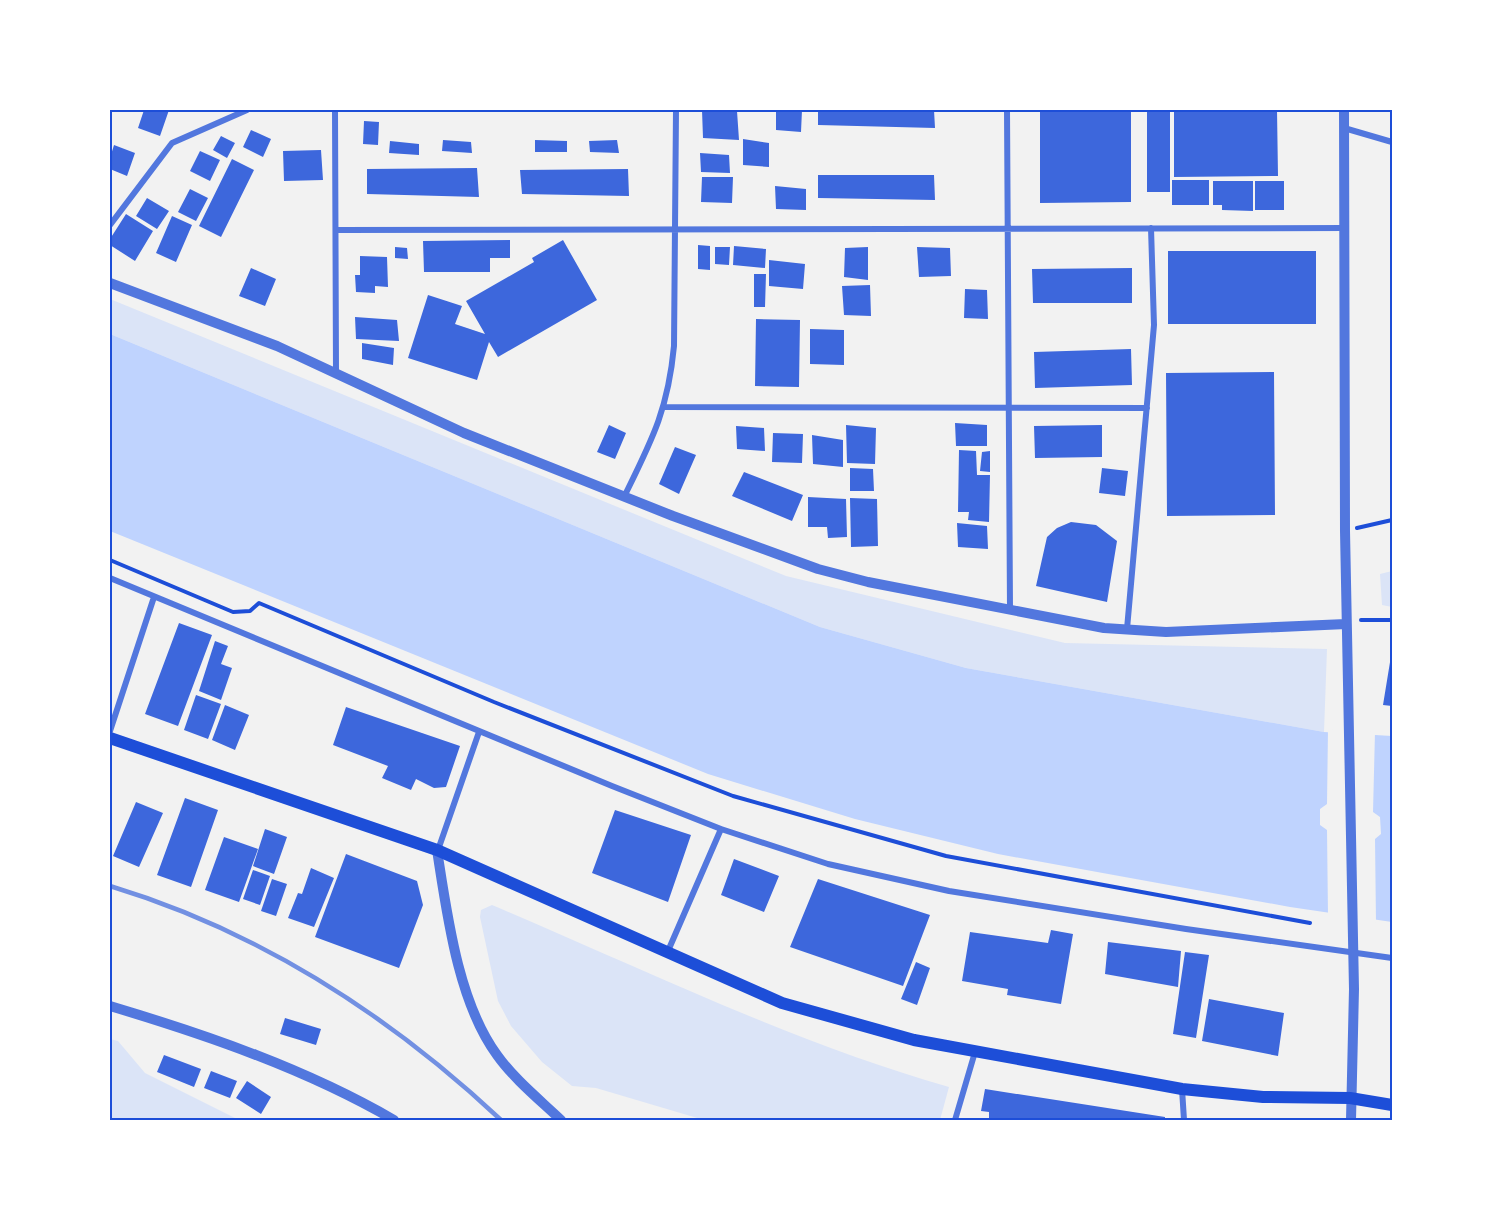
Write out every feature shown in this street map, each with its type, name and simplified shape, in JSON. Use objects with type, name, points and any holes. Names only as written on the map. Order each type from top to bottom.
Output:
[{"type":"main road","points":[[110,738],[437,850],[782,1002],[914,1040],[1182,1089],[1263,1097],[1350,1098],[1392,1105]]},
{"type":"street","points":[[110,225],[172,142],[247,110]]},
{"type":"street","points":[[335,110],[336,371]]},
{"type":"street","points":[[624,497],[665,407],[674,346],[676,110]]},
{"type":"street","points":[[1007,110],[1010,611]]},
{"type":"street","points":[[1344,110],[1346,624],[1354,989],[1351,1120]]},
{"type":"street","points":[[1344,128],[1392,142]]},
{"type":"street","points":[[336,231],[674,228],[1345,228]]},
{"type":"street","points":[[1126,629],[1154,325],[1151,228]]},
{"type":"street","points":[[110,283],[217,322],[336,371],[464,434],[624,497],[818,569],[868,582],[1010,611],[1126,629],[1167,632],[1346,624]]},
{"type":"street","points":[[665,407],[1147,408]]},
{"type":"street","points":[[110,578],[479,732],[721,829],[828,864],[949,891],[1186,929],[1392,958]]},
{"type":"street","points":[[110,731],[154,597]]},
{"type":"street","points":[[479,732],[437,850],[462,973],[477,1021],[497,1056],[561,1120]]},
{"type":"street","points":[[668,951],[721,829]]},
{"type":"street","points":[[110,1006],[310,1077],[394,1120]]},
{"type":"street","points":[[955,1120],[976,1051]]},
{"type":"street","points":[[1182,1089],[1184,1120]]},
{"type":"path","points":[[1345,531],[1392,520]]},
{"type":"path","points":[[110,560],[233,612],[250,610],[259,603],[494,702],[733,796],[946,856],[1310,923]]},
{"type":"path","points":[[1346,624],[1366,618],[1392,620]]},
{"type":"shaded area","points":[[110,299],[786,576],[1065,643],[1327,649],[1324,732],[966,668],[820,627],[110,334]]},
{"type":"shaded area","points":[[1392,571],[1392,607],[1382,605],[1380,574]]},
{"type":"shaded area","points":[[492,905],[775,1027],[890,1069],[949,1087],[940,1120],[704,1120],[596,1088],[572,1086],[542,1062],[511,1026],[498,1001],[480,917],[481,910]]},
{"type":"shaded area","points":[[110,1039],[118,1041],[145,1073],[239,1120],[110,1120]]},
{"type":"water","points":[[110,334],[820,627],[966,668],[1324,732],[1392,736],[1392,922],[1290,907],[998,854],[855,819],[708,774],[110,531]]},
{"type":"pier","points":[[1328,729],[1375,732],[1373,812],[1380,817],[1381,834],[1375,839],[1376,923],[1328,916],[1327,830],[1320,825],[1320,809],[1327,804]]},
{"type":"building","points":[[144,110],[169,110],[160,136],[138,128]]},
{"type":"building","points":[[702,110],[737,111],[739,140],[703,138]]},
{"type":"building","points":[[776,110],[802,110],[801,132],[776,130]]},
{"type":"building","points":[[818,110],[934,110],[935,128],[818,125]]},
{"type":"building","points":[[1040,110],[1131,110],[1131,202],[1040,203]]},
{"type":"building","points":[[1174,110],[1277,110],[1278,176],[1174,177]]},
{"type":"building","points":[[1147,112],[1170,112],[1170,192],[1147,192]]},
{"type":"building","points":[[364,121],[379,122],[378,145],[363,144]]},
{"type":"building","points":[[251,130],[271,139],[263,157],[243,147]]},
{"type":"building","points":[[221,136],[235,143],[227,158],[213,150]]},
{"type":"building","points":[[743,139],[769,143],[769,167],[743,165]]},
{"type":"building","points":[[443,140],[471,142],[472,153],[442,151]]},
{"type":"building","points":[[535,140],[567,141],[567,152],[535,152]]},
{"type":"building","points":[[617,140],[619,153],[590,152],[589,141]]},
{"type":"building","points":[[390,141],[419,144],[419,155],[389,153]]},
{"type":"building","points":[[114,145],[135,153],[127,176],[110,169],[110,158]]},
{"type":"building","points":[[321,150],[323,180],[284,181],[283,151]]},
{"type":"building","points":[[200,151],[220,160],[210,181],[190,171]]},
{"type":"building","points":[[700,153],[729,155],[730,173],[701,172]]},
{"type":"building","points":[[232,159],[254,170],[221,237],[199,226]]},
{"type":"building","points":[[477,168],[479,197],[367,194],[367,169]]},
{"type":"building","points":[[628,169],[629,196],[522,194],[520,170]]},
{"type":"building","points":[[818,175],[934,175],[935,200],[818,198]]},
{"type":"building","points":[[702,177],[733,177],[732,203],[701,202]]},
{"type":"building","points":[[1172,180],[1209,180],[1209,205],[1172,205]]},
{"type":"building","points":[[1213,181],[1253,181],[1253,211],[1222,210],[1222,205],[1213,205]]},
{"type":"building","points":[[1255,181],[1284,181],[1284,210],[1255,210]]},
{"type":"building","points":[[775,186],[806,189],[806,210],[776,209]]},
{"type":"building","points":[[190,189],[208,198],[196,221],[178,212]]},
{"type":"building","points":[[147,198],[169,211],[157,229],[136,216]]},
{"type":"building","points":[[126,214],[153,231],[135,261],[110,245],[110,239]]},
{"type":"building","points":[[172,216],[192,225],[176,262],[156,253]]},
{"type":"building","points":[[510,240],[510,258],[490,258],[490,272],[424,272],[423,241]]},
{"type":"building","points":[[563,240],[597,300],[498,357],[489,342],[477,380],[408,358],[428,295],[462,306],[455,324],[485,334],[466,301],[534,262],[532,258]]},
{"type":"building","points":[[698,245],[710,246],[710,270],[698,269]]},
{"type":"building","points":[[734,246],[766,249],[765,268],[733,265]]},
{"type":"building","points":[[395,247],[407,248],[408,259],[395,258]]},
{"type":"building","points":[[715,247],[730,247],[729,265],[715,264]]},
{"type":"building","points":[[868,247],[868,280],[844,277],[845,248]]},
{"type":"building","points":[[917,247],[950,248],[951,276],[919,277]]},
{"type":"building","points":[[1168,251],[1316,251],[1316,324],[1168,324]]},
{"type":"building","points":[[360,256],[387,257],[388,287],[375,286],[375,293],[356,292],[355,275],[360,275]]},
{"type":"building","points":[[769,260],[805,264],[803,289],[769,286]]},
{"type":"building","points":[[251,268],[276,279],[265,306],[239,296]]},
{"type":"building","points":[[1132,268],[1132,303],[1033,303],[1032,269]]},
{"type":"building","points":[[754,274],[766,274],[765,307],[754,307]]},
{"type":"building","points":[[870,285],[871,316],[844,315],[842,286]]},
{"type":"building","points":[[965,289],[987,290],[988,319],[964,318]]},
{"type":"building","points":[[355,317],[397,320],[399,341],[356,339]]},
{"type":"building","points":[[756,319],[800,320],[799,387],[755,386]]},
{"type":"building","points":[[810,329],[844,330],[844,365],[810,364]]},
{"type":"building","points":[[362,343],[394,348],[393,365],[362,359]]},
{"type":"building","points":[[1131,349],[1132,385],[1035,388],[1034,352]]},
{"type":"building","points":[[1274,372],[1275,515],[1167,516],[1166,373]]},
{"type":"building","points":[[955,423],[987,425],[987,446],[956,446]]},
{"type":"building","points":[[609,425],[626,433],[615,459],[597,452]]},
{"type":"building","points":[[846,425],[876,428],[875,464],[847,463]]},
{"type":"building","points":[[1102,425],[1102,457],[1035,458],[1034,426]]},
{"type":"building","points":[[736,426],[764,428],[765,451],[737,449]]},
{"type":"building","points":[[773,433],[803,434],[802,463],[772,462]]},
{"type":"building","points":[[812,435],[843,440],[843,467],[813,464]]},
{"type":"building","points":[[675,447],[696,455],[679,494],[659,484]]},
{"type":"building","points":[[959,450],[976,451],[977,475],[990,475],[989,522],[968,520],[969,512],[958,512]]},
{"type":"building","points":[[990,451],[990,472],[980,471],[982,452]]},
{"type":"building","points":[[850,468],[873,469],[874,491],[850,491]]},
{"type":"building","points":[[1102,468],[1128,471],[1125,496],[1099,493]]},
{"type":"building","points":[[744,472],[803,495],[792,521],[732,496]]},
{"type":"building","points":[[808,497],[846,499],[847,537],[828,538],[827,527],[808,527]]},
{"type":"building","points":[[850,498],[877,499],[878,546],[851,547]]},
{"type":"building","points":[[1071,522],[1096,525],[1117,541],[1107,602],[1036,586],[1047,537],[1057,528]]},
{"type":"building","points":[[957,523],[987,526],[988,549],[958,547]]},
{"type":"building","points":[[179,623],[212,635],[178,726],[145,714]]},
{"type":"building","points":[[215,641],[228,646],[221,664],[232,668],[221,700],[199,691]]},
{"type":"building","points":[[1392,656],[1392,706],[1383,705]]},
{"type":"building","points":[[196,695],[221,704],[208,739],[184,730]]},
{"type":"building","points":[[225,705],[249,715],[235,750],[212,740]]},
{"type":"building","points":[[346,707],[460,746],[446,787],[434,788],[416,779],[411,790],[382,778],[388,766],[333,745]]},
{"type":"building","points":[[185,798],[218,810],[191,887],[157,875]]},
{"type":"building","points":[[136,802],[163,813],[139,867],[113,856]]},
{"type":"building","points":[[615,810],[691,835],[668,902],[592,873]]},
{"type":"building","points":[[265,829],[287,837],[274,874],[253,866]]},
{"type":"building","points":[[224,837],[258,849],[239,902],[205,890]]},
{"type":"building","points":[[346,854],[417,881],[423,905],[399,968],[315,937]]},
{"type":"building","points":[[734,859],[779,876],[764,912],[721,895]]},
{"type":"building","points":[[311,868],[334,878],[314,927],[288,918],[298,893],[302,894]]},
{"type":"building","points":[[253,870],[270,876],[260,905],[243,899]]},
{"type":"building","points":[[272,879],[287,884],[276,916],[261,911]]},
{"type":"building","points":[[818,879],[930,915],[903,986],[790,947]]},
{"type":"building","points":[[1051,930],[1073,934],[1061,1004],[1007,995],[1008,989],[962,981],[970,932],[1048,943]]},
{"type":"building","points":[[1108,942],[1181,951],[1178,987],[1105,974]]},
{"type":"building","points":[[1185,952],[1209,955],[1196,1038],[1173,1034]]},
{"type":"building","points":[[916,962],[930,968],[917,1005],[901,999]]},
{"type":"building","points":[[1209,999],[1284,1013],[1278,1056],[1202,1041]]},
{"type":"building","points":[[285,1018],[321,1029],[316,1045],[280,1034]]},
{"type":"building","points":[[164,1055],[201,1069],[194,1087],[157,1072]]},
{"type":"building","points":[[211,1071],[237,1081],[230,1098],[204,1088]]},
{"type":"building","points":[[247,1081],[271,1097],[261,1114],[236,1098]]},
{"type":"building","points":[[985,1089],[1165,1117],[1165,1120],[989,1120],[989,1112],[981,1111]]},
{"type":"railway","points":[[110,886],[218,927],[319,980],[367,1011],[413,1045],[501,1120]]}]
